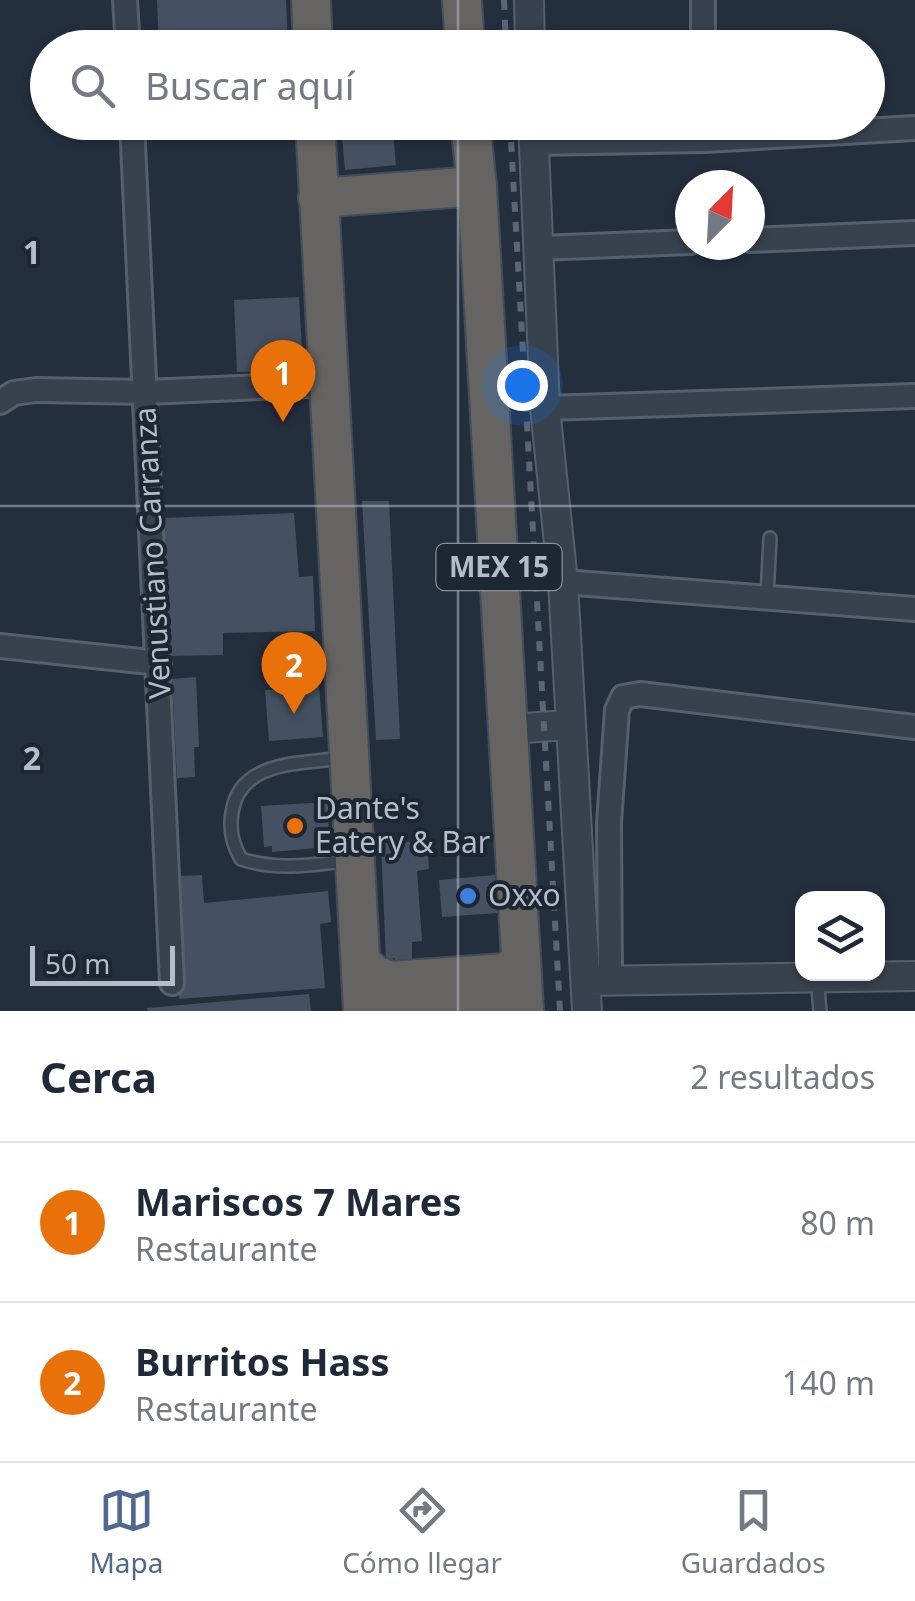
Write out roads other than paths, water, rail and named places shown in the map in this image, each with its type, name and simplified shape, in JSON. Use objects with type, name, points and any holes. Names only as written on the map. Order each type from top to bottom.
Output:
[{"type":"highway","points":[[311,0],[312,30]]},
{"type":"highway","points":[[462,0],[464,30]]},
{"type":"highway","points":[[478,30],[479,0]]},
{"type":"highway","points":[[316,140],[364,1011]]},
{"type":"highway","name":"MEX 15","points":[[472,140],[524,1008]]},
{"type":"highway","points":[[318,198],[477,186]]},
{"type":"highway","points":[[362,964],[390,981],[505,973],[522,962]]},
{"type":"highway","points":[[379,1011],[508,998],[524,1008]]},
{"type":"street","points":[[125,0],[127,30]]},
{"type":"street","points":[[528,0],[529,30]]},
{"type":"street","points":[[703,0],[704,30]]},
{"type":"street","points":[[885,128],[915,128]]},
{"type":"street","name":"Venustiano Carranza","points":[[133,140],[172,983]]},
{"type":"street","points":[[533,140],[545,408],[563,582],[569,725],[598,980]]},
{"type":"street","points":[[765,239],[915,233]]},
{"type":"street","points":[[539,248],[675,243]]},
{"type":"street","points":[[0,402],[14,393],[36,390],[146,392],[331,384]]},
{"type":"street","points":[[545,408],[915,396]]},
{"type":"street","points":[[563,582],[915,609]]},
{"type":"street","points":[[0,646],[159,663]]},
{"type":"street","points":[[587,1011],[598,980],[617,710],[624,697],[640,694],[915,727]]},
{"type":"street","points":[[508,729],[569,725]]},
{"type":"street","points":[[885,977],[915,976]]},
{"type":"street","points":[[598,980],[795,978]]},
{"type":"lane","points":[[768,597],[770,538]]},
{"type":"lane","points":[[352,757],[274,768],[248,778],[238,790],[231,820],[234,847],[241,859],[260,866],[294,867],[357,860]]},
{"type":"lane","points":[[817,981],[820,1011]]},
{"type":"railway","points":[[504,0],[505,30]]},
{"type":"railway","points":[[511,140],[560,1011]]},
{"type":"place","name":"Mariscos 7 Mares","points":[[283,422]]},
{"type":"place","name":"Burritos Hass","points":[[294,714]]},
{"type":"place","name":"Dante's Eatery & Bar","points":[[295,826]]},
{"type":"place","name":"Oxxo","points":[[468,896]]}]
